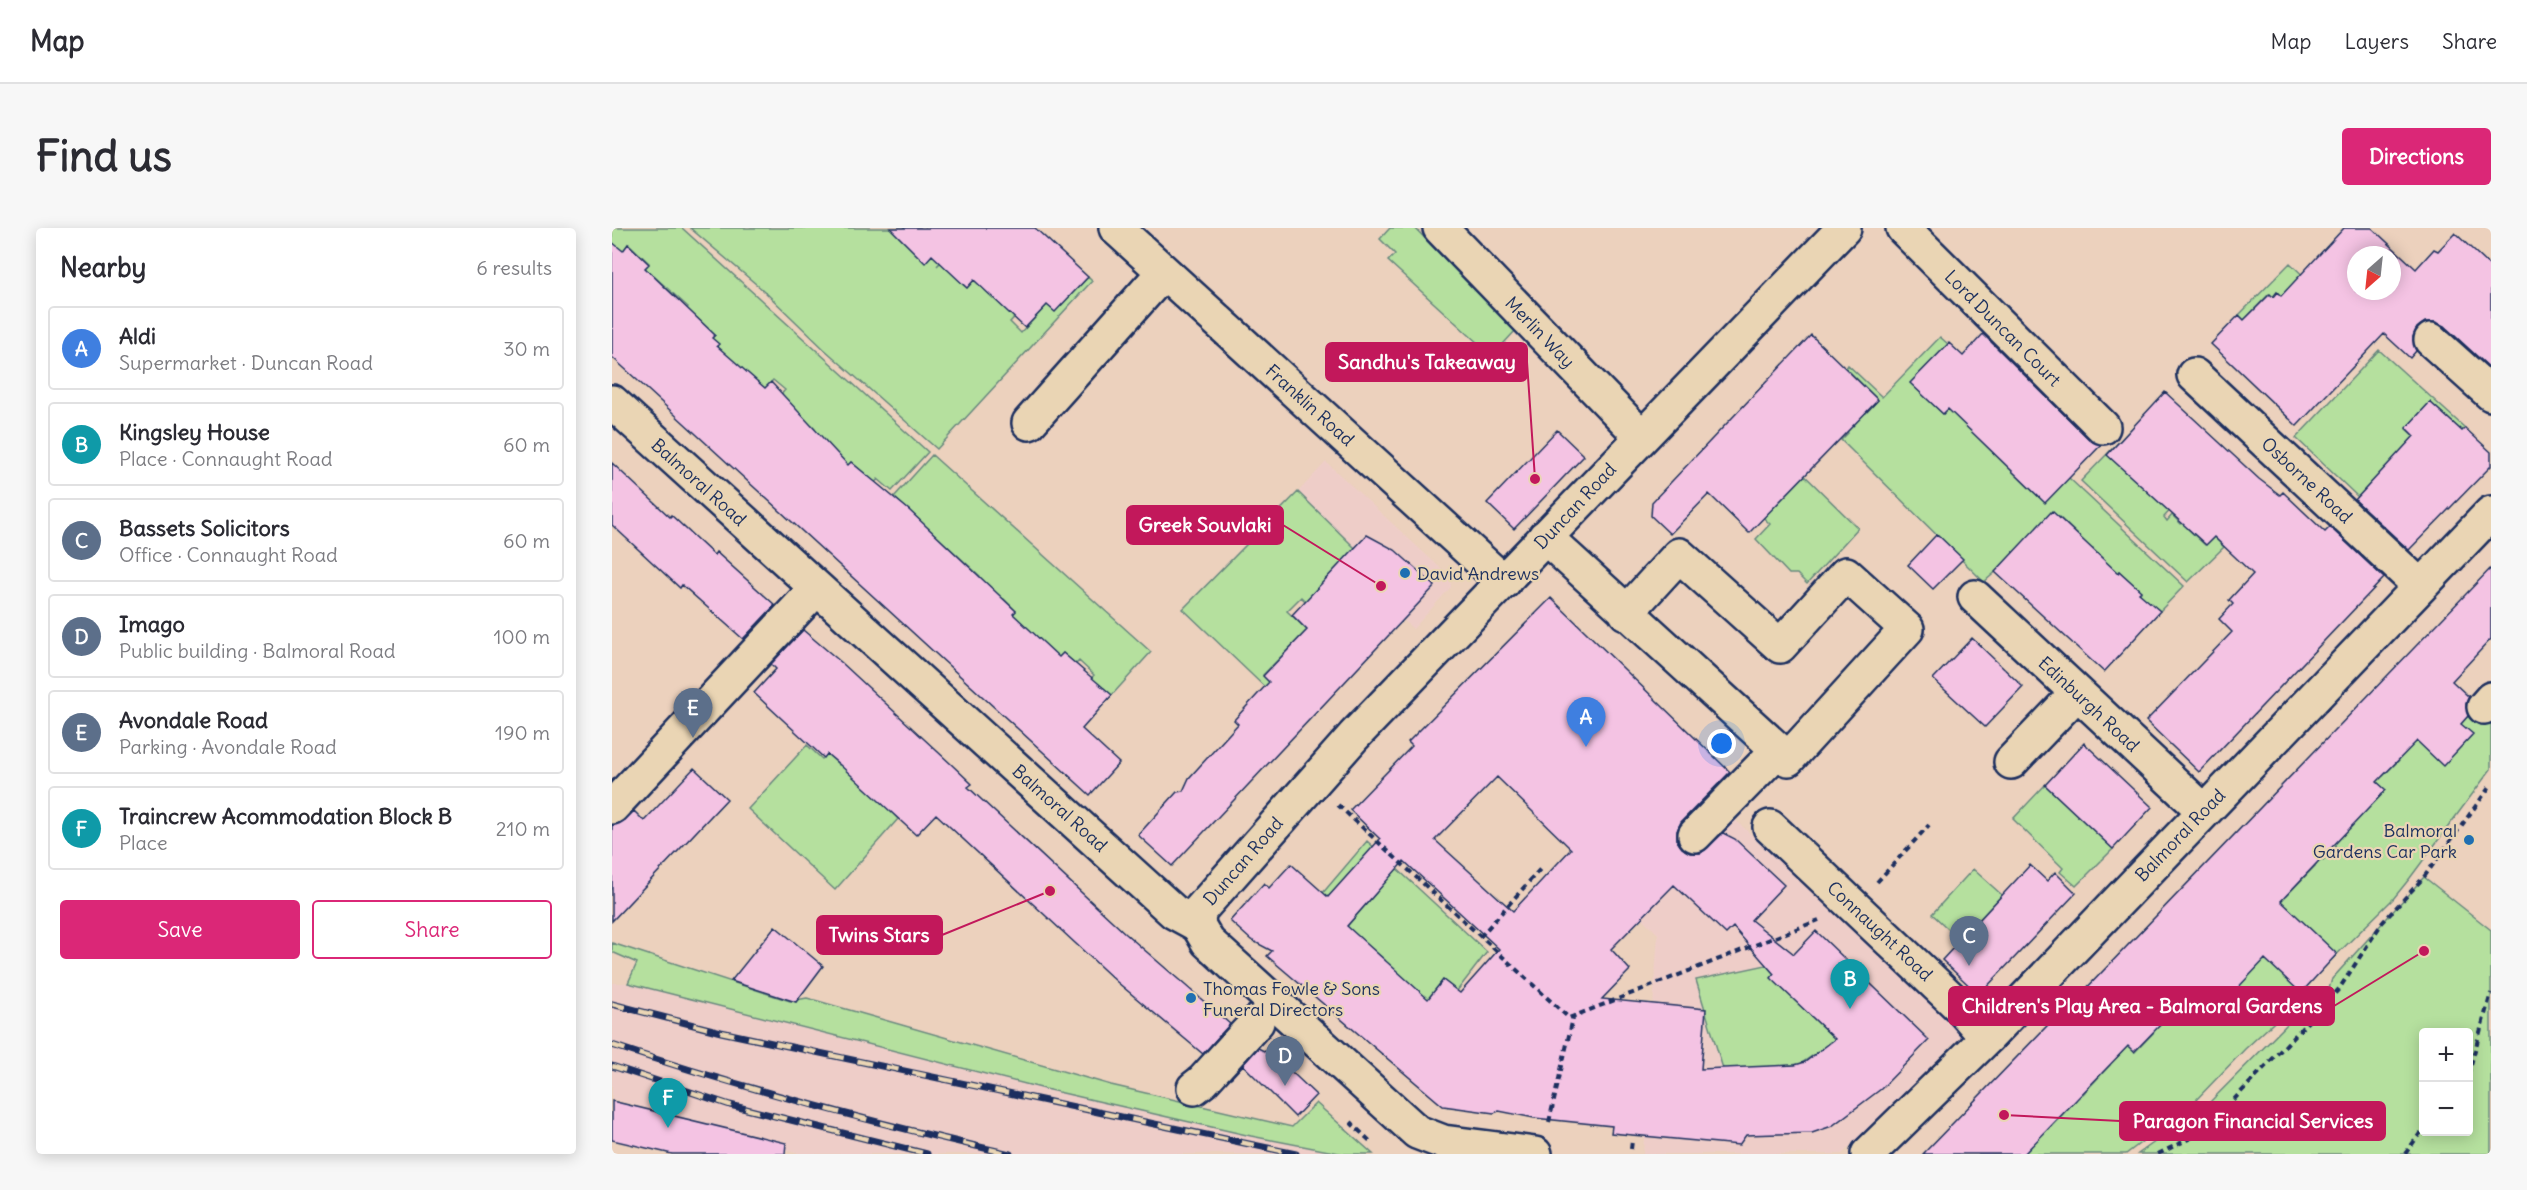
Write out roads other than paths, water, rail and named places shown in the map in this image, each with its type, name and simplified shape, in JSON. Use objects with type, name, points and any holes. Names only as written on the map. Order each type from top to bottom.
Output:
[{"type":"street","name":"Franklin Road","points":[[1116,228],[1504,582]]},
{"type":"street","name":"Merlin Way","points":[[1440,228],[1641,436]]},
{"type":"street","name":"Duncan Road","points":[[1198,925],[1199,911],[1346,745],[1641,436],[1844,228]]},
{"type":"street","name":"Lord Duncan Court","points":[[1903,228],[2103,427]]},
{"type":"street","points":[[1029,423],[1164,272]]},
{"type":"street","points":[[2431,340],[2491,394]]},
{"type":"street","name":"Osborne Road","points":[[2193,375],[2420,586]]},
{"type":"street","name":"Balmoral Road","points":[[612,402],[1174,912],[1198,925],[1208,942],[1417,1132],[1443,1142],[1541,1143]]},
{"type":"street","name":"Balmoral Road","points":[[1868,1154],[1987,1038],[2203,810],[2491,513]]},
{"type":"street","points":[[1545,537],[1626,613],[1788,759],[1906,629],[1846,574],[1780,646],[1679,555],[1626,613]]},
{"type":"street","points":[[612,807],[816,589]]},
{"type":"street","name":"Edinburgh Road","points":[[1975,597],[2203,810]]},
{"type":"street","points":[[2011,762],[2076,693]]},
{"type":"street","points":[[1695,835],[1778,750]]},
{"type":"street","name":"Connaught Road","points":[[1770,827],[1840,911],[1961,1008],[1987,1038]]},
{"type":"street","points":[[1194,1088],[1257,1022]]},
{"type":"railway","points":[[612,1004],[721,1032],[1296,1154]]},
{"type":"railway","points":[[612,1045],[810,1104],[1010,1154]]},
{"type":"railway","points":[[612,1066],[730,1105],[927,1154]]},
{"type":"place","name":"Sandhu's Takeaway","points":[[1535,479]]},
{"type":"place","name":"David Andrews","points":[[1405,573]]},
{"type":"place","name":"Greek Souvlaki","points":[[1381,586]]},
{"type":"place","name":"Avondale Road","points":[[693,738]]},
{"type":"place","name":"Aldi","points":[[1586,747]]},
{"type":"place","name":"Balmoral Gardens Car Park","points":[[2469,840]]},
{"type":"place","name":"Twins Stars","points":[[1050,891]]},
{"type":"place","name":"Children's Play Area - Balmoral Gardens","points":[[2424,951]]},
{"type":"place","name":"Bassets Solicitors","points":[[1969,966]]},
{"type":"place","name":"Thomas Fowle & Sons Funeral Directors","points":[[1191,998]]},
{"type":"place","name":"Kingsley House","points":[[1850,1009]]},
{"type":"place","name":"Imago","points":[[1285,1086]]},
{"type":"place","name":"Paragon Financial Services","points":[[2004,1115]]},
{"type":"place","name":"Traincrew Acommodation Block B","points":[[668,1128]]}]
